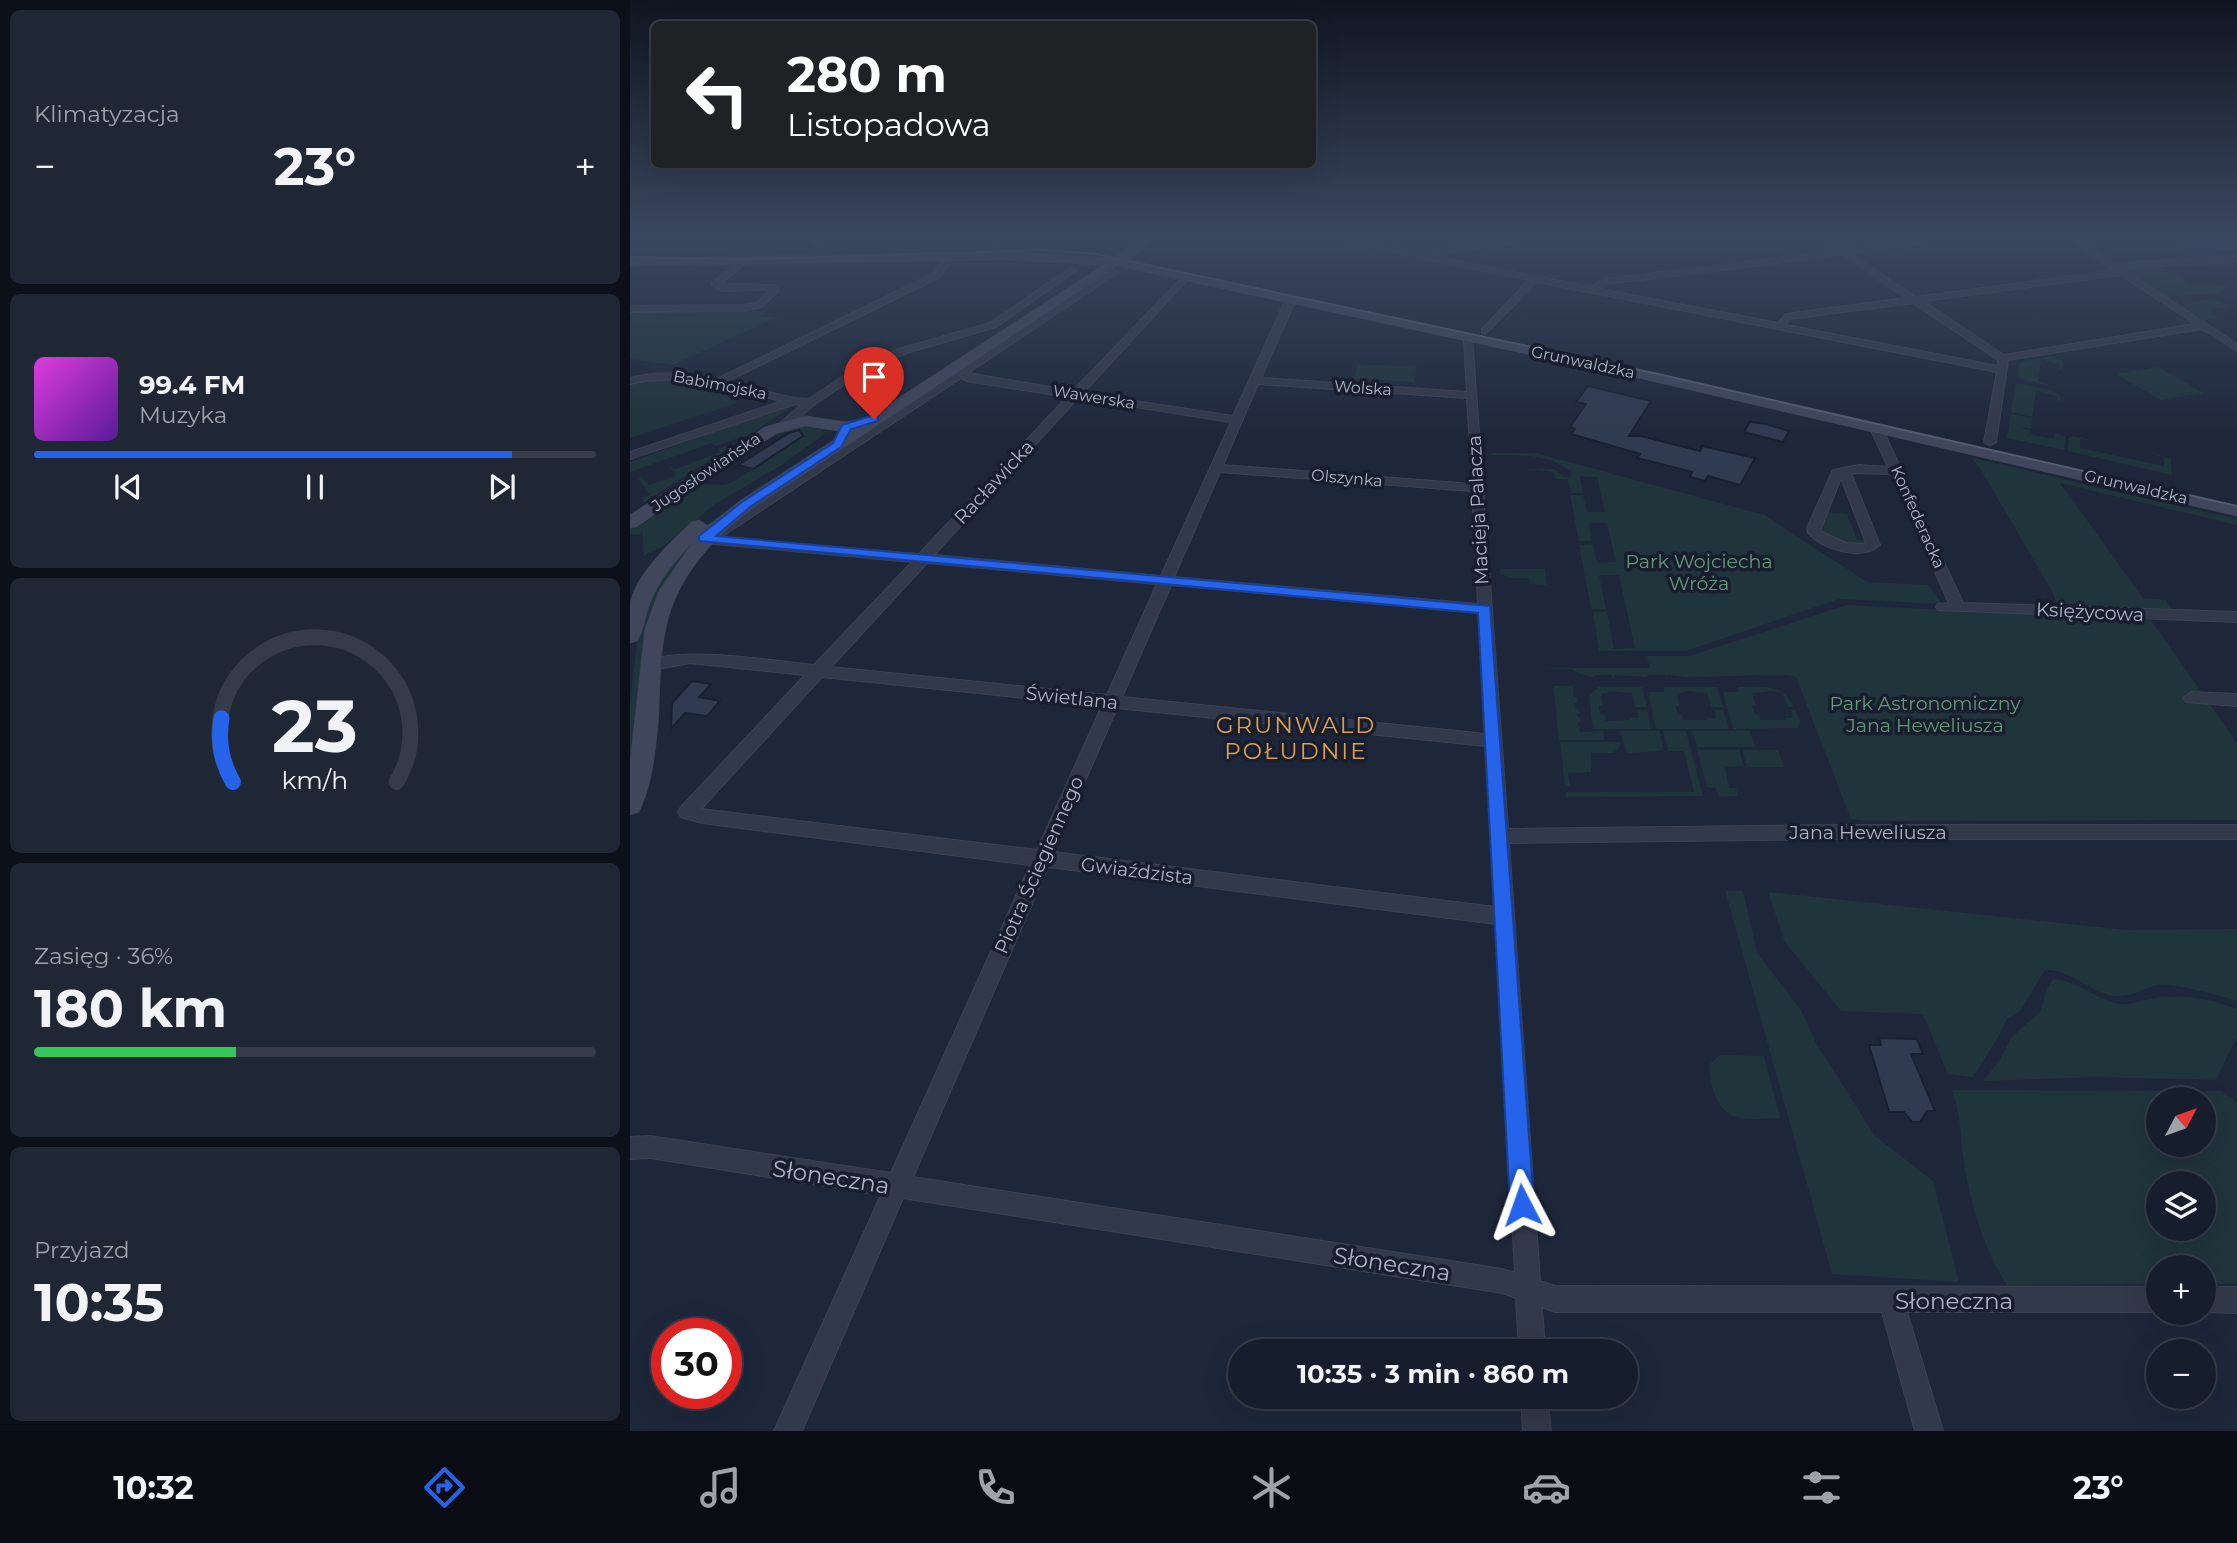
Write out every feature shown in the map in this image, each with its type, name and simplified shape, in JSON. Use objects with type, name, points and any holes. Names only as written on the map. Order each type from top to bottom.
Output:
[{"type":"street","points":[[630,309],[742,308],[761,303]]},
{"type":"street","points":[[715,384],[880,303]]},
{"type":"street","name":"Jugosłowiańska","points":[[784,425],[811,402],[881,359],[993,325],[1028,303]]},
{"type":"street","name":"Jugosłowiańska","points":[[695,538],[721,509],[1038,303]]},
{"type":"street","name":"Jugosłowiańska","points":[[695,538],[881,416],[958,370],[1048,303]]},
{"type":"street","name":"Racławicka","points":[[687,811],[1161,303]]},
{"type":"street","name":"Piotra Ściegiennego","points":[[788,1431],[1289,303]]},
{"type":"street","name":"Grunwaldzka","points":[[1308,303],[1876,428],[1915,431]]},
{"type":"street","name":"Grunwaldzka","points":[[1351,303],[1485,331],[1915,431],[2237,498]]},
{"type":"street","points":[[1485,331],[1512,303]]},
{"type":"street","points":[[1660,303],[2003,370]]},
{"type":"street","points":[[1781,326],[1786,317],[1893,303]]},
{"type":"street","points":[[1918,303],[2004,361],[1989,447]]},
{"type":"street","points":[[2168,303],[2237,348]]},
{"type":"street","points":[[2002,358],[2203,326]]},
{"type":"street","name":"Macieja Palacza","points":[[1469,339],[1531,1339]]},
{"type":"street","points":[[630,636],[644,591],[665,560],[695,538],[727,528],[944,383],[958,370]]},
{"type":"street","name":"Wawerska","points":[[958,370],[967,378],[1237,420]]},
{"type":"street","name":"Babimojska","points":[[630,381],[644,376],[670,374],[756,390],[794,401],[811,402]]},
{"type":"street","name":"Wolska","points":[[1255,381],[1471,395]]},
{"type":"street","points":[[630,456],[794,401]]},
{"type":"street","name":"Jugosłowiańska","points":[[630,523],[766,432],[784,425],[810,421],[846,427],[881,416]]},
{"type":"street","points":[[837,445],[844,436],[846,427]]},
{"type":"street","name":"Konfederacka","points":[[1876,428],[1898,471],[1951,607]]},
{"type":"street","name":"Grunwaldzka","points":[[1989,447],[2237,511]]},
{"type":"street","name":"Olszynka","points":[[1216,468],[1477,488]]},
{"type":"street","points":[[1844,470],[1873,545],[1867,548],[1841,547],[1814,533],[1813,528],[1837,473],[1844,470],[1898,471]]},
{"type":"street","points":[[695,538],[1485,609]]},
{"type":"street","points":[[630,805],[643,759],[655,629],[667,591],[695,538]]},
{"type":"street","name":"Księżycowa","points":[[1951,607],[2237,617]]},
{"type":"street","name":"Świetlana","points":[[652,665],[690,658],[1493,741]]},
{"type":"street","points":[[2190,698],[2237,700]]},
{"type":"street","name":"Gwiaździsta","points":[[687,811],[702,816],[1503,916]]},
{"type":"street","name":"Jana Heweliusza","points":[[1499,835],[2237,832]]},
{"type":"street","name":"Słoneczna","points":[[630,1148],[650,1147],[896,1188],[1503,1281],[1555,1299],[2146,1300]]},
{"type":"street","points":[[2216,1300],[2237,1300]]},
{"type":"street","points":[[1891,1301],[1928,1431]]},
{"type":"street","points":[[1535,1409],[1537,1431]]},
{"type":"green space","points":[[2221,303],[2228,307],[2208,308],[2213,312],[2210,313],[2219,319],[2204,320],[2179,304]]},
{"type":"green space","points":[[764,311],[758,317],[777,317],[673,365],[630,359],[630,313]]},
{"type":"green space","points":[[2053,356],[2063,362],[2062,369],[2059,369],[2059,364],[2041,360],[2038,381],[2056,387],[2017,378],[2019,362]]},
{"type":"green space","points":[[1358,364],[1417,367],[1414,382],[1354,379]]},
{"type":"green space","points":[[2158,367],[2204,393],[2161,400],[2116,374]]},
{"type":"green space","points":[[669,378],[733,391],[737,403],[630,438],[630,386],[638,381]]},
{"type":"green space","points":[[2016,383],[2050,390],[2060,395],[2061,401],[2057,401],[2057,396],[2036,391],[2032,417],[2011,412]]},
{"type":"green space","points":[[790,404],[794,405],[749,435],[715,446],[712,443],[630,472],[630,462]]},
{"type":"green space","points":[[2011,414],[2032,418],[2031,429],[2018,427],[2030,430],[2030,434],[2053,439],[2055,433],[2066,436],[2064,450],[2007,438]]},
{"type":"green space","points":[[801,426],[821,429],[825,434],[780,466],[715,504],[665,545],[643,556],[643,530],[639,535],[630,534],[630,527],[647,521],[700,484],[724,485],[733,482],[805,436],[788,432],[765,439],[769,434]]},
{"type":"green space","points":[[2072,436],[2092,440],[2080,439],[2080,448],[2164,466],[2164,458],[2150,452],[2171,459],[2172,475],[2068,451],[2069,438]]},
{"type":"green space","points":[[837,437],[765,484],[720,519],[681,560],[664,584],[634,757],[630,759],[630,704],[637,641],[651,592],[688,543],[706,525],[754,490]]},
{"type":"green space","points":[[738,442],[644,502],[642,498],[650,495],[638,478],[642,477],[649,485],[676,476],[670,467],[676,469]]},
{"type":"green space","points":[[1929,448],[2237,519],[2237,525],[2060,483],[2143,598],[2166,600],[2172,610],[2065,608],[2056,603],[2053,593],[1972,458]]},
{"type":"green space","name":"Park Wojciecha Wróża","points":[[1490,453],[1536,453],[1764,515],[1867,582],[1928,585],[1942,604],[1839,599],[1686,651],[1599,651],[1593,612],[1607,612],[1614,649],[1635,648],[1619,575],[1599,575],[1606,609],[1591,609],[1579,545],[1593,544],[1597,563],[1616,562],[1607,523],[1589,523],[1592,541],[1579,541],[1570,495],[1583,495],[1587,512],[1605,512],[1597,477],[1580,476],[1583,493],[1571,493],[1567,479],[1555,479],[1554,472],[1526,469],[1554,469],[1563,477],[1571,477],[1570,471],[1561,465],[1532,456]]},
{"type":"green space","points":[[1822,512],[1847,514],[1857,540],[1866,541],[1865,544],[1837,544],[1817,533]]},
{"type":"green space","points":[[1501,569],[1545,569],[1547,585],[1530,584],[1529,578],[1510,578],[1500,573]]},
{"type":"green space","name":"Park Astronomiczny Jana Heweliusza","points":[[1847,605],[2151,620],[2237,743],[2237,820],[1851,819],[1796,677],[1615,675],[1613,678],[1612,675],[1594,675],[1594,678],[1572,669],[1531,668],[1650,668],[1647,656],[1689,656]]},
{"type":"green space","points":[[1553,686],[1573,686],[1574,697],[1577,697],[1578,702],[1575,703],[1576,709],[1579,709],[1580,713],[1577,714],[1581,722],[1578,722],[1580,732],[1603,731],[1604,740],[1559,740]]},
{"type":"green space","points":[[1598,687],[1642,687],[1647,707],[1635,707],[1632,693],[1609,691],[1601,694],[1603,706],[1599,706],[1600,714],[1605,715],[1606,721],[1630,720],[1639,718],[1637,710],[1647,710],[1651,729],[1593,729],[1589,696]]},
{"type":"green space","points":[[1664,687],[1717,687],[1723,707],[1711,707],[1707,693],[1684,691],[1677,694],[1679,706],[1675,706],[1684,720],[1716,718],[1714,710],[1723,710],[1729,729],[1656,729],[1648,692],[1664,692]]},
{"type":"green space","points":[[1738,687],[1771,688],[1778,690],[1784,694],[1794,707],[1788,707],[1782,693],[1752,693],[1756,705],[1752,706],[1755,714],[1759,715],[1761,720],[1785,720],[1793,718],[1791,710],[1795,710],[1800,722],[1798,728],[1733,729],[1723,692],[1739,692]]},
{"type":"green space","points":[[1620,731],[1660,731],[1663,747],[1661,751],[1627,753]]},
{"type":"green space","points":[[1663,731],[1686,731],[1703,796],[1566,797],[1566,792],[1694,792],[1684,751],[1668,751]]},
{"type":"green space","points":[[1692,731],[1750,731],[1755,747],[1697,747]]},
{"type":"green space","points":[[1560,742],[1619,742],[1620,747],[1613,753],[1591,753],[1591,772],[1568,773],[1570,786],[1565,786]]},
{"type":"green space","points":[[1697,750],[1739,750],[1744,766],[1725,767],[1729,788],[1736,788],[1738,796],[1719,797],[1716,788],[1707,787]]},
{"type":"green space","points":[[1742,750],[1778,750],[1784,767],[1747,767]]},
{"type":"green space","points":[[1725,890],[1743,891],[1757,953],[1801,1010],[1816,1043],[1875,1136],[1933,1181],[1959,1282],[1832,1274]]},
{"type":"green space","points":[[1768,892],[2126,930],[2237,929],[2237,1001],[2197,990],[2164,985],[2115,996],[2097,991],[2063,973],[2045,970],[2020,1011],[2007,1019],[1973,1077],[1948,1074],[1923,1014],[1841,1011],[1785,942]]},
{"type":"green space","points":[[2053,979],[2070,983],[2119,1004],[2157,997],[2181,997],[2228,1006],[2237,1009],[2237,1037],[2216,1080],[2096,1077],[1983,1081],[1999,1061],[2011,1038],[2041,1011],[2046,991]]},
{"type":"green space","points":[[1720,1055],[1764,1056],[1780,1118],[1741,1118],[1725,1111],[1716,1097],[1710,1072],[1710,1064]]},
{"type":"green space","points":[[1952,1090],[2146,1091],[2146,1157],[2216,1157],[2216,1091],[2222,1091],[2237,1102],[2237,1284],[2216,1284],[2216,1255],[2146,1255],[2146,1284],[2007,1285],[1992,1259],[1975,1214],[1965,1169]]},
{"type":"building","points":[[1588,386],[1651,401],[1629,436],[1641,436],[1700,451],[1702,446],[1755,458],[1740,485],[1708,476],[1705,481],[1690,477],[1692,472],[1637,458],[1640,454],[1571,434],[1575,429],[1570,427],[1586,404],[1576,402]]},
{"type":"building","points":[[1750,422],[1789,431],[1783,442],[1744,432]]},
{"type":"building","points":[[799,430],[803,436],[753,469],[738,465],[789,433]]},
{"type":"building","points":[[692,681],[711,684],[699,697],[720,701],[707,716],[685,713],[671,729],[672,703]]},
{"type":"building","points":[[1879,1038],[1917,1039],[1923,1054],[1911,1054],[1935,1111],[1927,1111],[1920,1122],[1912,1122],[1904,1112],[1889,1112],[1869,1045],[1881,1045]]},
{"type":"tram line","points":[[1324,303],[1658,374],[2237,506]]},
{"type":"district","name":"GRUNWALD POŁUDNIE","points":[[1296,738]]},
{"type":"route","points":[[874,419],[846,427],[844,436],[837,445],[725,519],[704,539],[1485,609],[1522,1205]]}]
